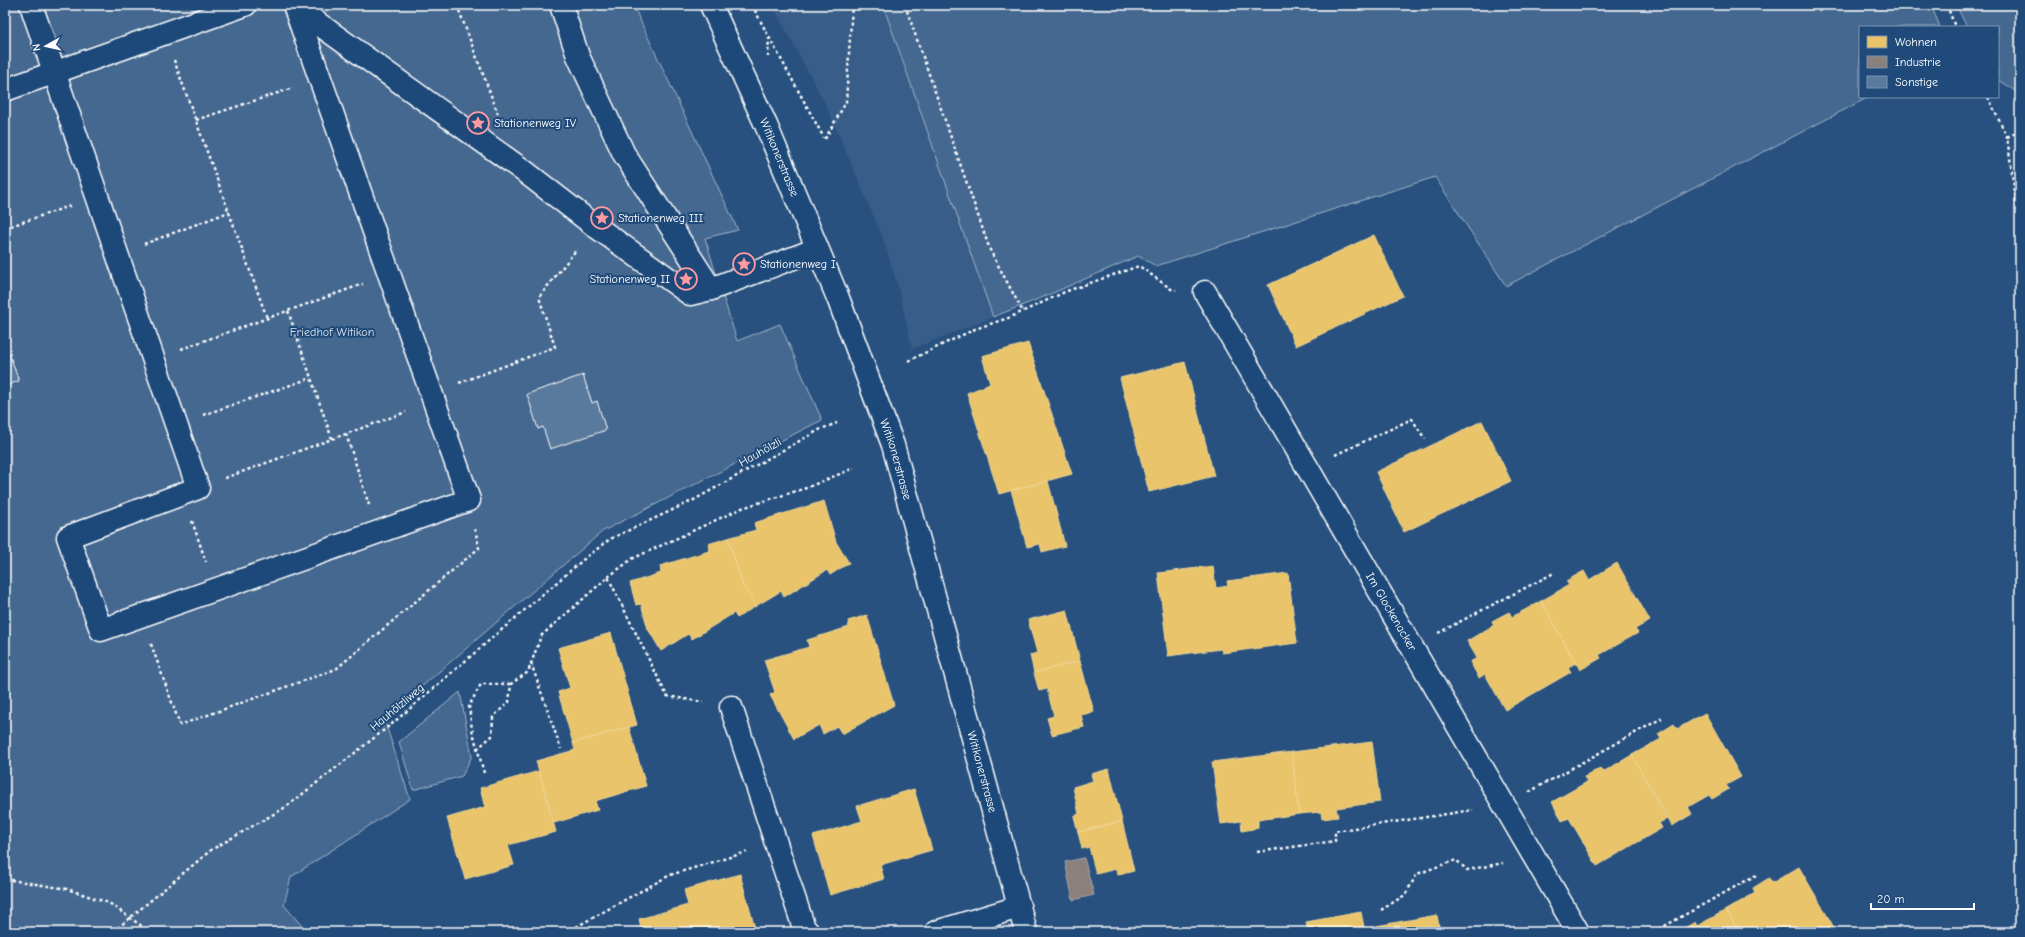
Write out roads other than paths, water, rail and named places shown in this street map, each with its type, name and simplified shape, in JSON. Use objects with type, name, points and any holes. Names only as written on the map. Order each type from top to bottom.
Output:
[{"type":"main road","points":[[31,5],[176,425],[190,492],[68,536],[101,630],[469,500],[295,6]]},
{"type":"main road","points":[[5,90],[245,5]]},
{"type":"main road","points":[[561,5],[578,56],[624,154],[711,289]]},
{"type":"main road","name":"Witikonerstrasse","points":[[711,5],[766,125],[838,298],[893,445],[1026,932]]},
{"type":"main road","points":[[295,6],[524,171],[595,226],[690,294],[711,289],[817,249]]},
{"type":"main road","name":"Im Glockenacker","points":[[1205,292],[1578,932]]},
{"type":"main road","points":[[731,707],[804,928],[808,932]]},
{"type":"main road","points":[[936,932],[1019,907]]},
{"type":"place","name":"Stationenweg IV","points":[[478,123]]},
{"type":"place","name":"Stationenweg III","points":[[602,218]]},
{"type":"place","name":"Stationenweg I","points":[[744,264]]},
{"type":"place","name":"Stationenweg II","points":[[686,279]]},
{"type":"park label","name":"Friedhof Witikon","points":[[332,332]]}]
